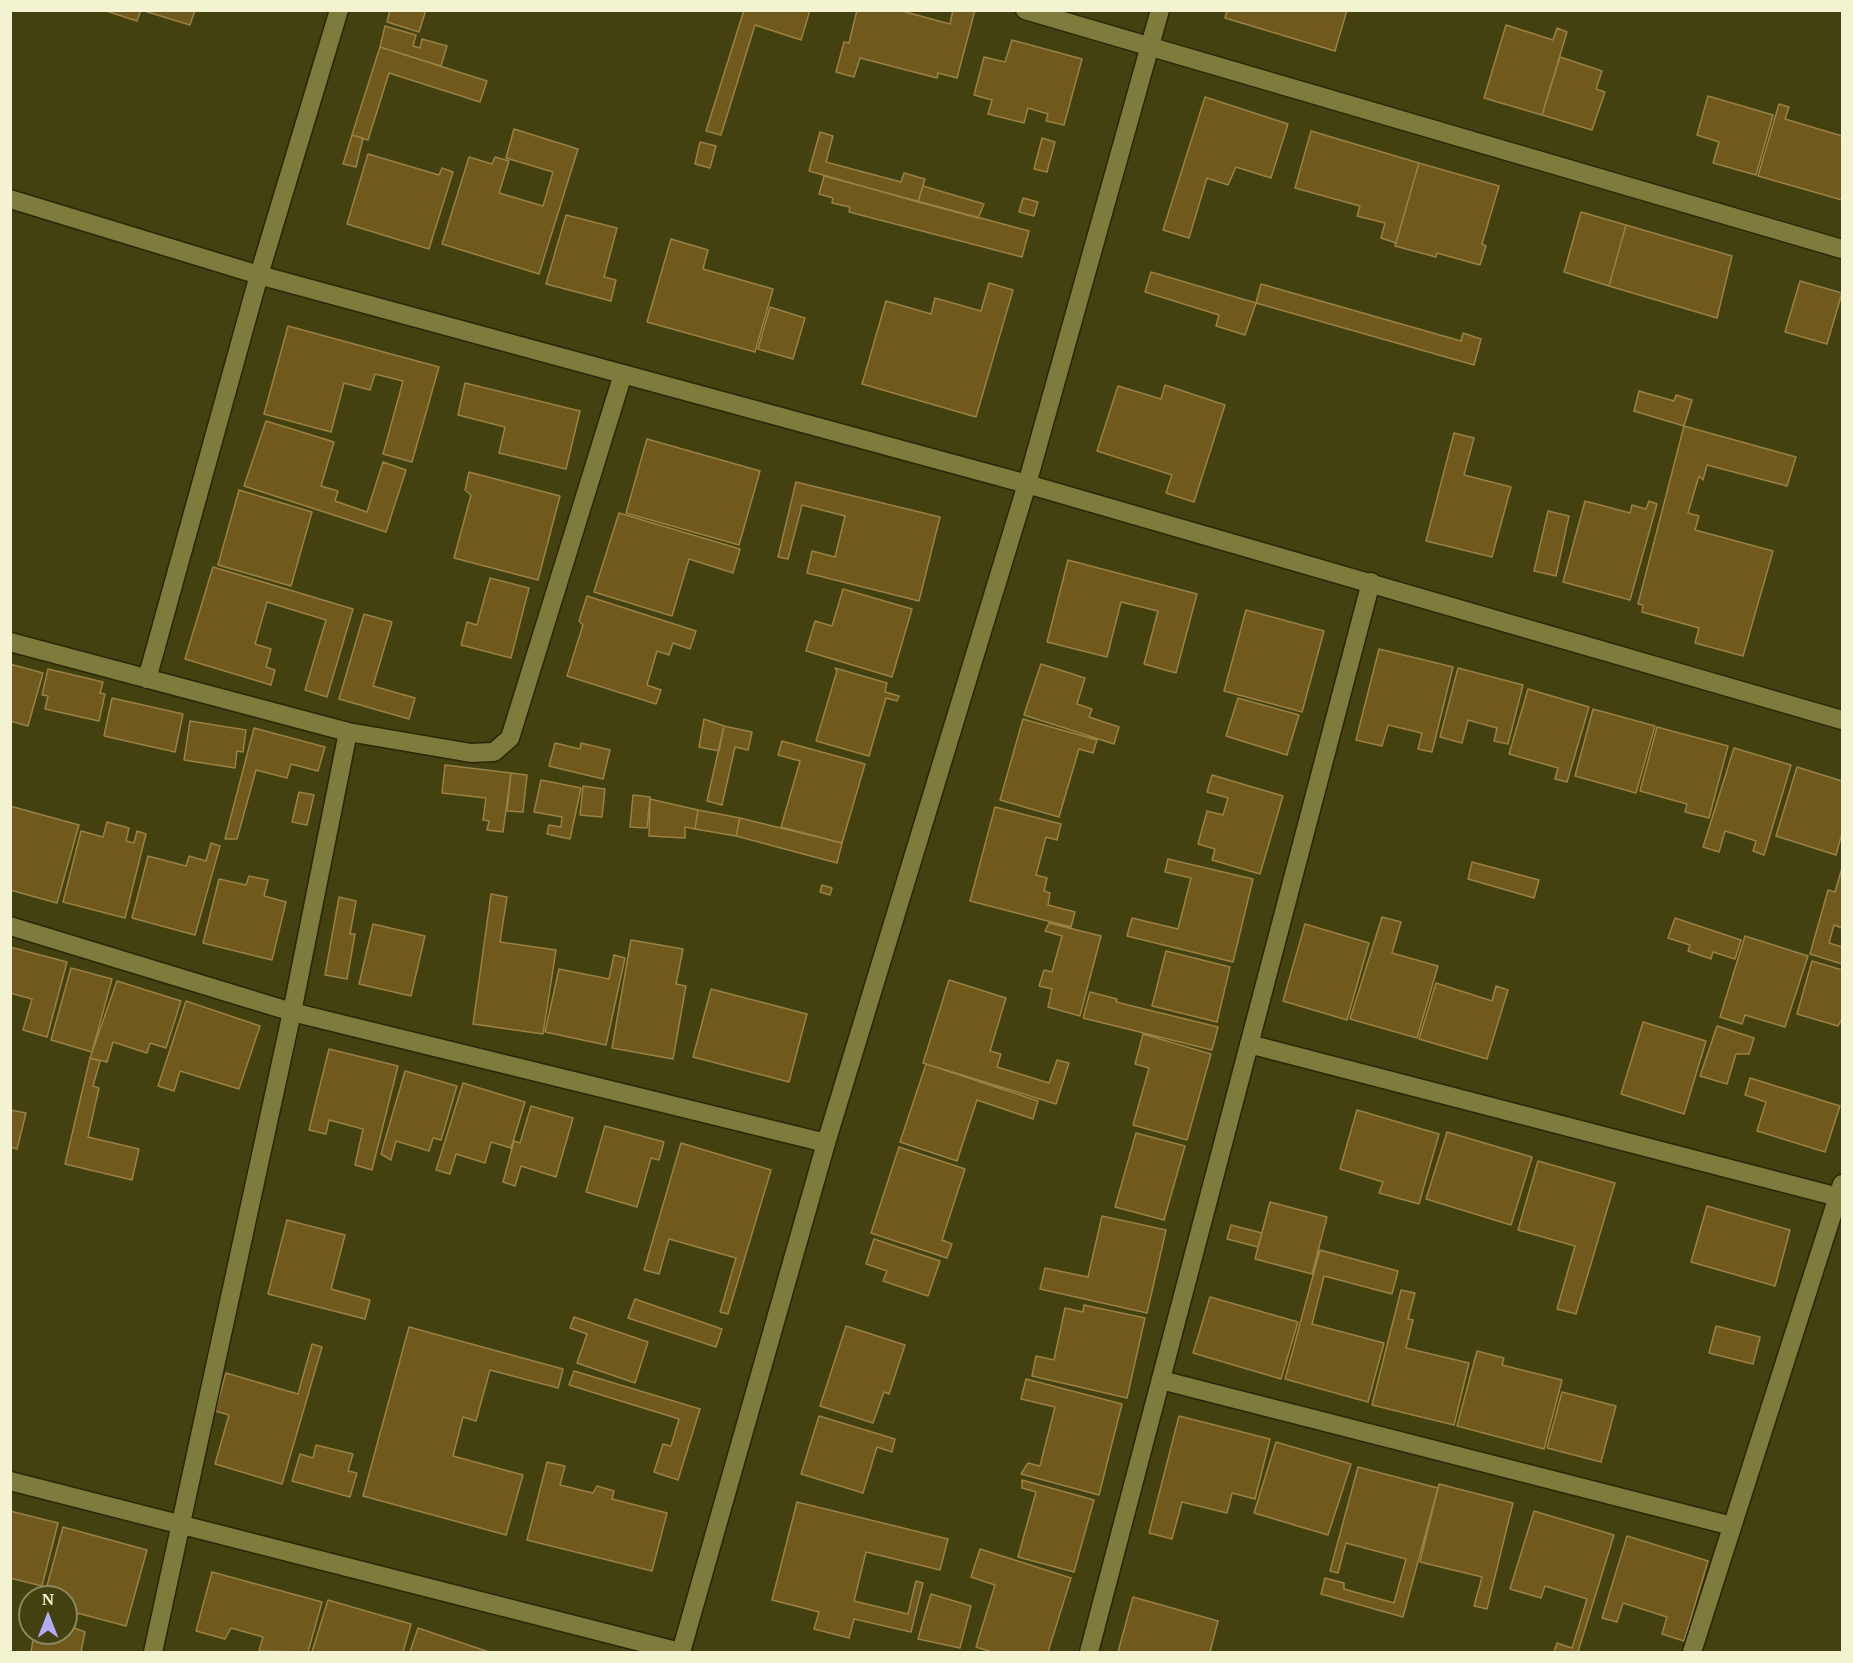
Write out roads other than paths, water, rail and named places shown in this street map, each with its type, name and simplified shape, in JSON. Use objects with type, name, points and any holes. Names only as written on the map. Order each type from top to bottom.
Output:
[{"type":"street","points":[[147,679],[259,275],[339,10]]},
{"type":"street","points":[[1025,10],[1842,249]]},
{"type":"street","points":[[10,1481],[180,1522],[680,1653],[826,1143],[1027,484],[1160,10]]},
{"type":"street","points":[[10,199],[259,275],[1027,484],[1842,720]]},
{"type":"street","points":[[10,642],[348,732],[471,753],[494,752],[510,738],[623,374]]},
{"type":"street","points":[[1089,1653],[1371,582]]},
{"type":"street","points":[[153,1653],[292,1012],[348,732]]},
{"type":"street","points":[[10,926],[292,1012],[826,1143]]},
{"type":"street","points":[[1249,1044],[1841,1193],[1692,1653]]},
{"type":"street","points":[[1161,1380],[1732,1526]]}]
